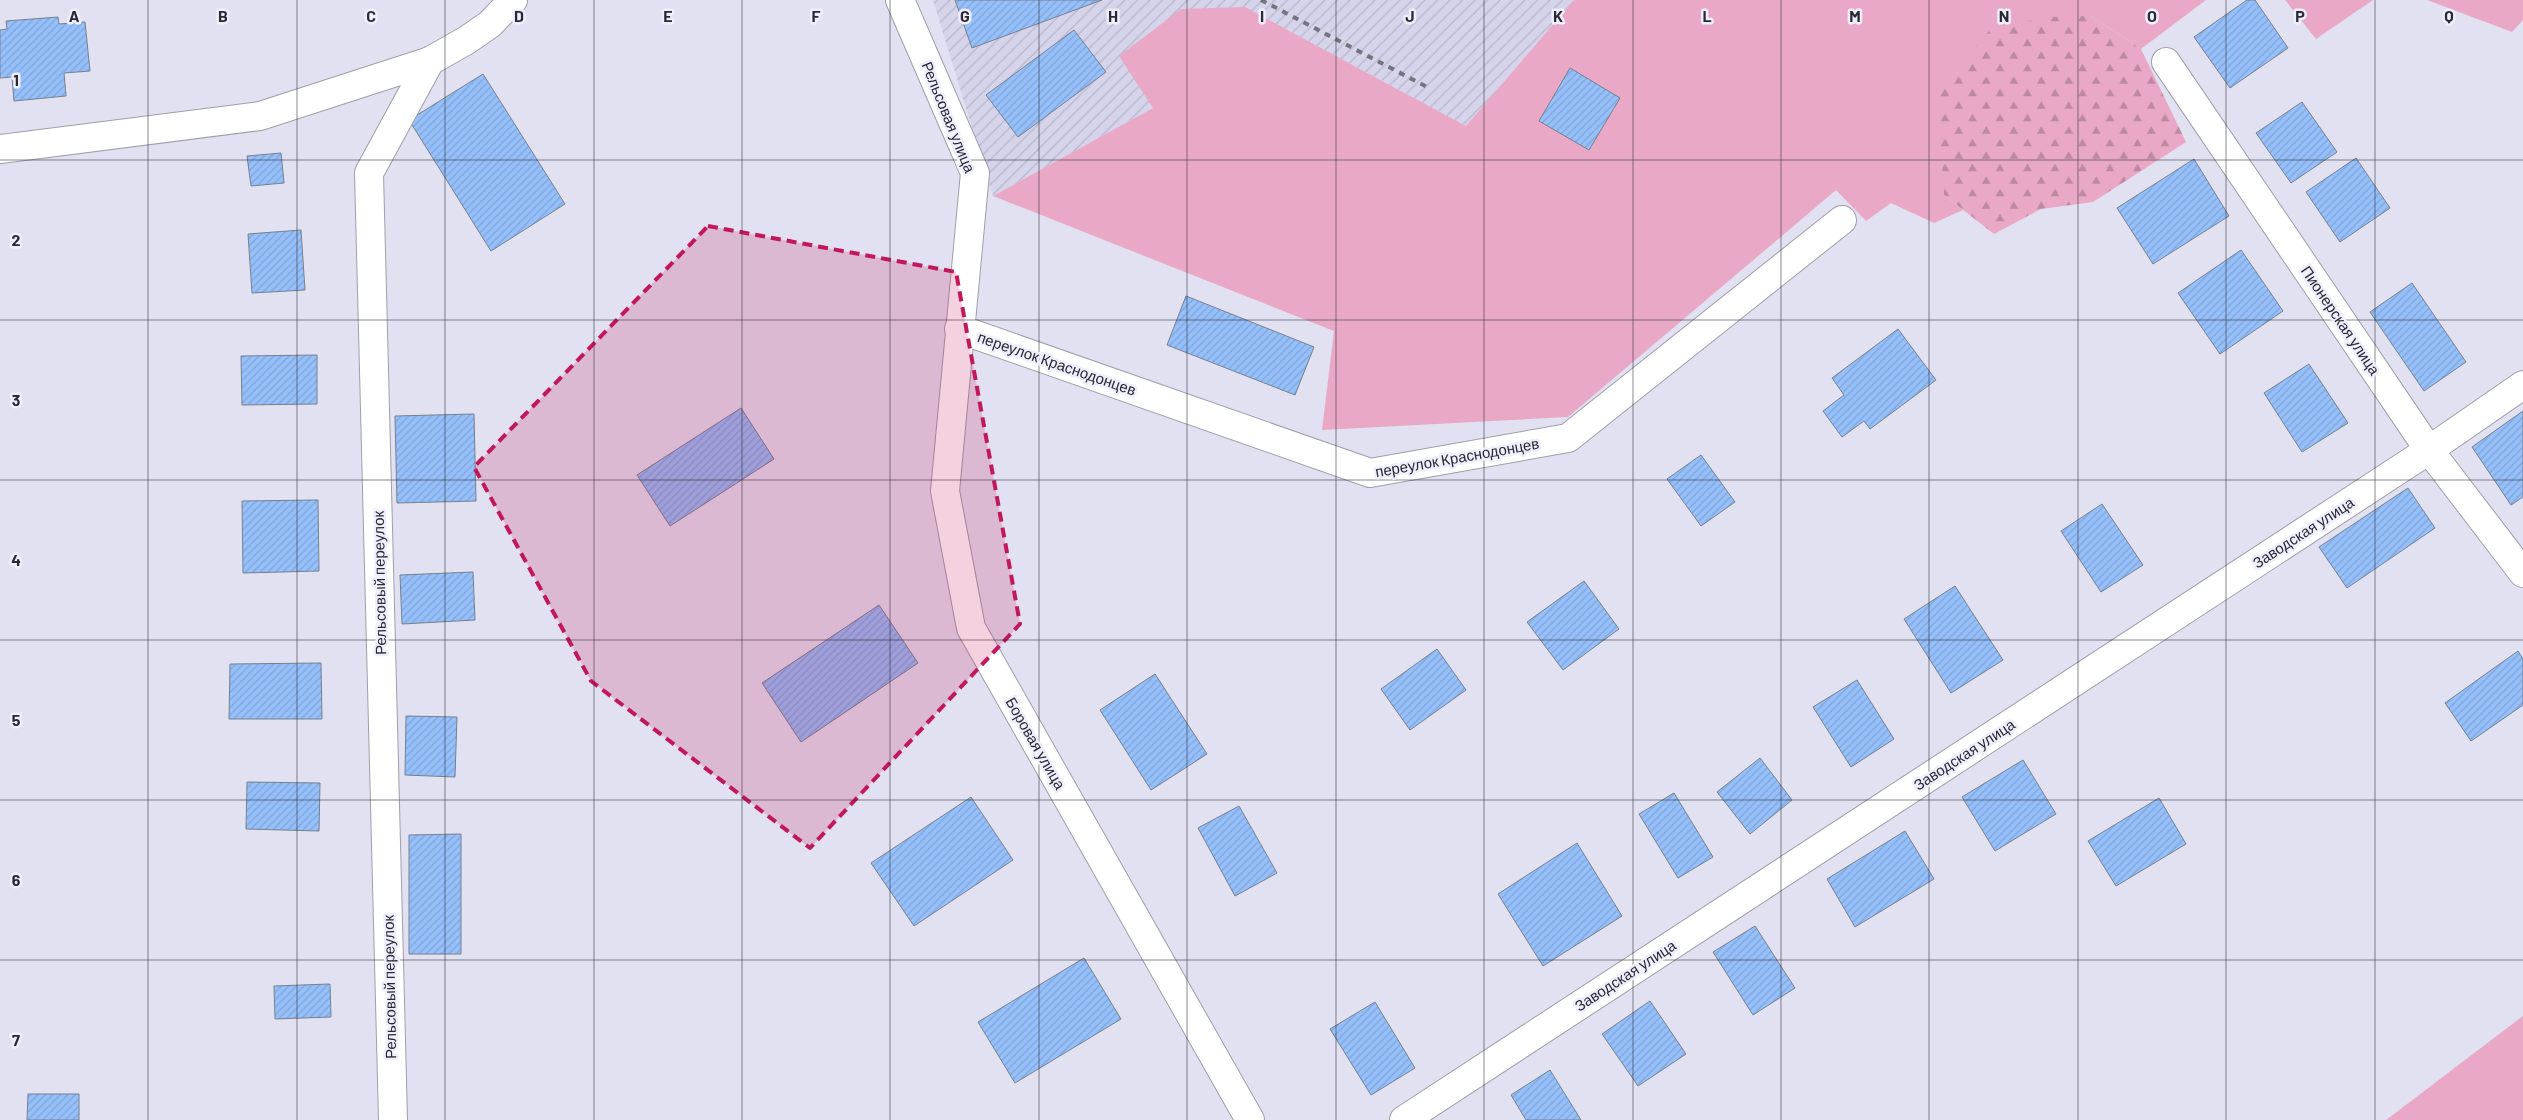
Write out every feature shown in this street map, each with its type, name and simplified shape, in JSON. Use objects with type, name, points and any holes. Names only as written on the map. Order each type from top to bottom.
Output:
[{"type":"street","points":[[0,149],[260,116],[430,61],[467,40],[490,24],[513,0]]},
{"type":"street","name":"Рельсовая улица","points":[[900,0],[975,173],[959,329]]},
{"type":"street","name":"Рельсовый переулок","points":[[393,1120],[369,174],[430,61]]},
{"type":"street","name":"Пионерская улица","points":[[2166,62],[2429,450],[2523,573]]},
{"type":"street","name":"переулок Краснодонцев","points":[[959,329],[1370,473],[1568,438],[1842,220]]},
{"type":"street","name":"Боровая улица","points":[[959,329],[946,491],[970,628],[1250,1120]]},
{"type":"street","name":"Заводская улица","points":[[1404,1120],[2429,450],[2523,385]]},
{"type":"highlighted area","points":[[708,226],[956,272],[1020,624],[810,848],[591,681],[474,467]]},
{"type":"shaded area","points":[[933,0],[1574,0],[1466,126],[1245,7],[1153,108],[993,196]]},
{"type":"green space","points":[[1574,0],[2206,0],[2141,49],[2091,16],[1944,195],[1963,210],[1934,223],[1891,203],[1866,221],[1836,190],[1568,417],[1322,430],[1334,331],[993,196],[1153,108],[1119,56],[1181,9],[1245,7],[1466,126]]},
{"type":"green space","points":[[2285,0],[2373,0],[2316,39]]},
{"type":"green space","points":[[2427,0],[2523,0],[2523,20],[2512,32]]},
{"type":"green space","points":[[2091,16],[2141,49],[2186,142],[2093,202],[2041,209],[1994,234],[1944,195],[1937,90],[1990,30],[2046,17]]},
{"type":"green space","points":[[2523,1016],[2523,1120],[2386,1120],[2390,1117]]},
{"type":"building","points":[[955,0],[1102,0],[972,48]]},
{"type":"building","points":[[2247,0],[2255,0],[2288,48],[2230,88],[2194,37]]},
{"type":"building","points":[[58,17],[59,24],[85,22],[90,71],[64,73],[66,96],[14,101],[12,77],[0,78],[0,30],[7,29],[6,21]]},
{"type":"building","points":[[1074,30],[1106,72],[1018,137],[986,95]]},
{"type":"building","points":[[1570,68],[1620,98],[1589,150],[1539,121]]},
{"type":"building","points":[[483,74],[565,204],[491,251],[409,120]]},
{"type":"building","points":[[2302,102],[2337,152],[2291,183],[2256,133]]},
{"type":"building","points":[[281,153],[284,183],[251,186],[247,156]]},
{"type":"building","points":[[2356,158],[2390,208],[2340,242],[2306,192]]},
{"type":"building","points":[[2194,159],[2229,216],[2153,264],[2117,208]]},
{"type":"building","points":[[301,230],[305,290],[252,293],[248,234]]},
{"type":"building","points":[[2241,250],[2283,311],[2220,354],[2178,293]]},
{"type":"building","points":[[2412,283],[2466,362],[2424,391],[2370,312]]},
{"type":"building","points":[[1186,296],[1314,347],[1295,395],[1167,345]]},
{"type":"building","points":[[1898,329],[1936,380],[1870,429],[1864,421],[1842,437],[1823,411],[1844,395],[1832,378]]},
{"type":"building","points":[[317,355],[317,404],[242,405],[241,356]]},
{"type":"building","points":[[2309,364],[2348,423],[2302,452],[2264,393]]},
{"type":"building","points":[[741,408],[774,459],[670,526],[637,475]]},
{"type":"building","points":[[2523,411],[2523,497],[2511,505],[2472,447]]},
{"type":"building","points":[[474,414],[476,501],[397,503],[395,416]]},
{"type":"building","points":[[1701,455],[1735,502],[1701,526],[1667,479]]},
{"type":"building","points":[[2408,488],[2435,528],[2347,588],[2319,547]]},
{"type":"building","points":[[318,500],[319,571],[243,573],[242,501]]},
{"type":"building","points":[[2102,504],[2143,565],[2101,592],[2061,531]]},
{"type":"building","points":[[473,572],[475,620],[402,624],[400,575]]},
{"type":"building","points":[[1584,581],[1619,629],[1563,670],[1527,622]]},
{"type":"building","points":[[1955,586],[2003,660],[1951,693],[1904,619]]},
{"type":"building","points":[[879,605],[918,663],[801,742],[762,683]]},
{"type":"building","points":[[1437,649],[1466,690],[1410,730],[1381,689]]},
{"type":"building","points":[[2518,651],[2523,659],[2523,705],[2471,741],[2445,703]]},
{"type":"building","points":[[321,663],[322,719],[229,719],[230,664]]},
{"type":"building","points":[[1155,674],[1207,754],[1151,790],[1100,710]]},
{"type":"building","points":[[1857,680],[1894,739],[1851,767],[1813,707]]},
{"type":"building","points":[[406,716],[457,717],[455,777],[405,775]]},
{"type":"building","points":[[1760,758],[1792,800],[1750,834],[1717,792]]},
{"type":"building","points":[[2023,760],[2056,814],[1995,851],[1962,797]]},
{"type":"building","points":[[247,782],[320,783],[319,831],[246,829]]},
{"type":"building","points":[[1674,793],[1713,857],[1678,878],[1639,814]]},
{"type":"building","points":[[971,797],[1013,860],[914,926],[871,863]]},
{"type":"building","points":[[2159,798],[2186,844],[2116,886],[2088,841]]},
{"type":"building","points":[[1239,806],[1277,873],[1235,896],[1198,828]]},
{"type":"building","points":[[1905,831],[1934,879],[1855,927],[1827,879]]},
{"type":"building","points":[[461,834],[461,954],[409,954],[409,835]]},
{"type":"building","points":[[1577,843],[1622,916],[1543,966],[1498,894]]},
{"type":"building","points":[[1755,926],[1795,988],[1753,1015],[1713,952]]},
{"type":"building","points":[[1084,958],[1121,1019],[1015,1083],[978,1022]]},
{"type":"building","points":[[330,984],[331,1017],[275,1019],[274,986]]},
{"type":"building","points":[[1650,1001],[1686,1054],[1638,1086],[1602,1034]]},
{"type":"building","points":[[1375,1002],[1415,1068],[1371,1095],[1330,1029]]},
{"type":"building","points":[[1550,1070],[1581,1120],[1526,1120],[1511,1095]]},
{"type":"building","points":[[28,1094],[79,1094],[79,1120],[27,1120]]},
{"type":"railway","points":[[1261,0],[1429,88]]}]
